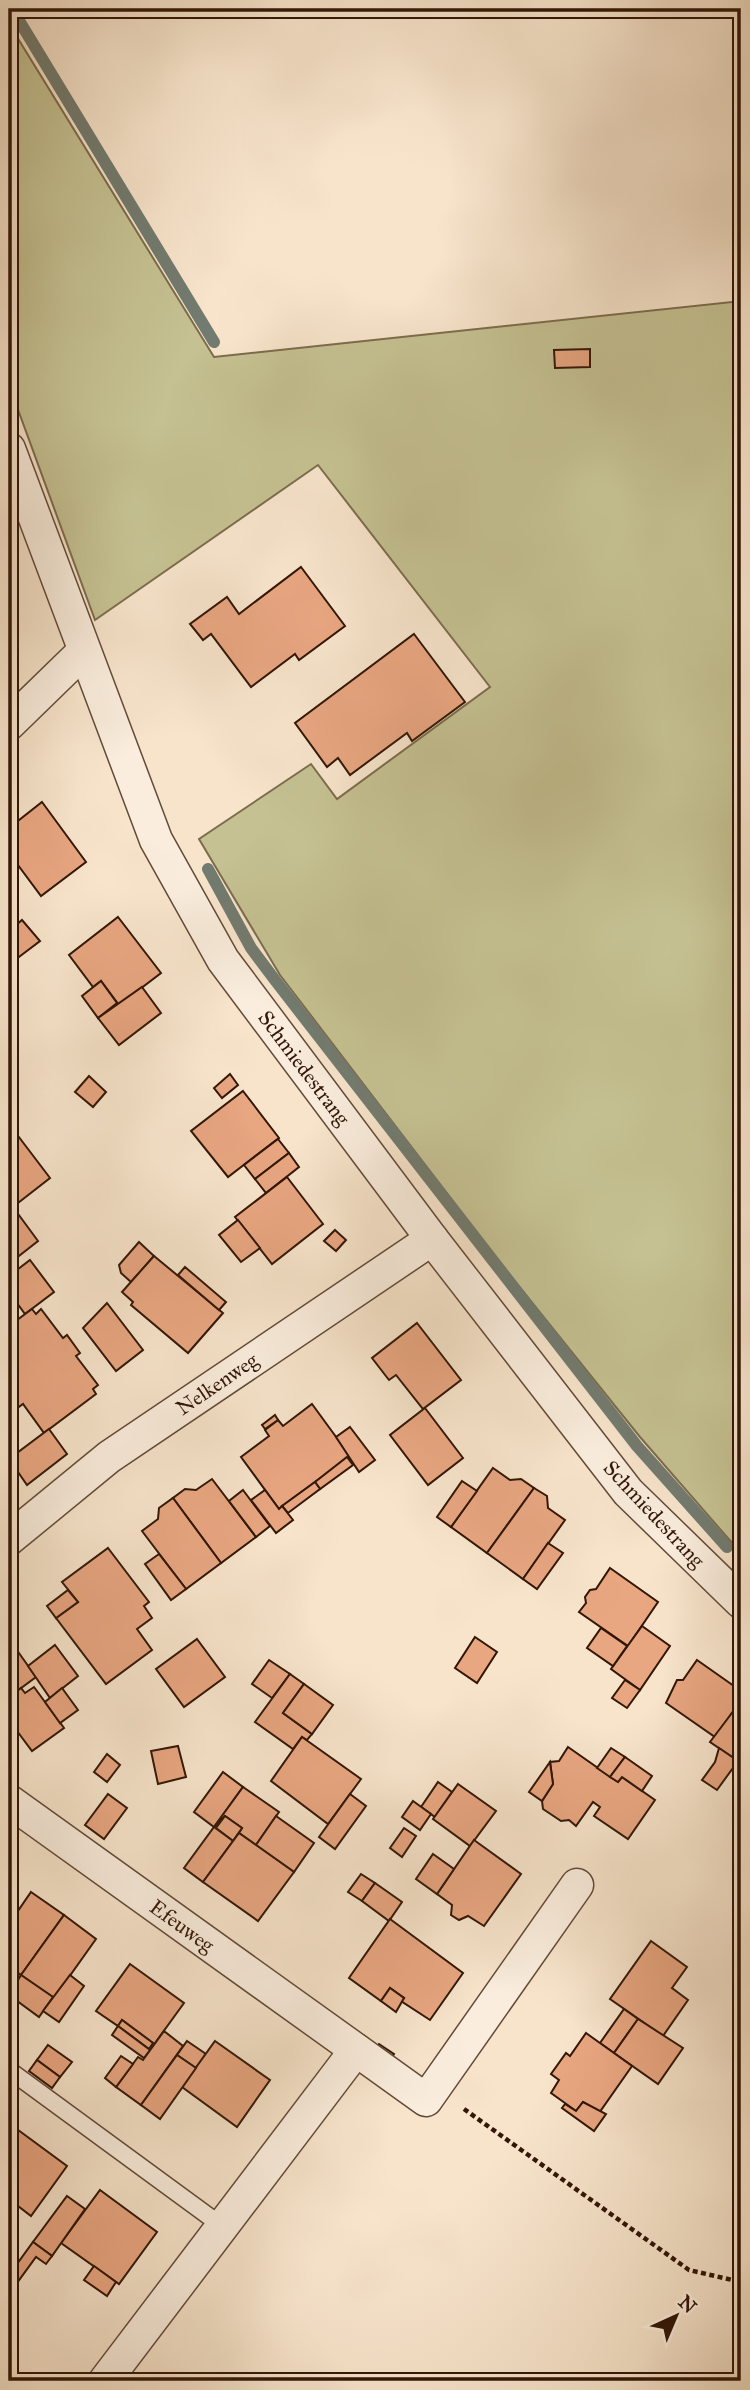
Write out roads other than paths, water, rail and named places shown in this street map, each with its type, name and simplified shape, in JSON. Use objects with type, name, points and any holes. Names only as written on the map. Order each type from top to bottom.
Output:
[{"type":"street","name":"Schmiedestrang","points":[[9,449],[83,652],[156,840],[223,960],[432,1239],[628,1492],[741,1602]]},
{"type":"street","points":[[9,723],[83,652]]},
{"type":"street","name":"Nelkenweg","points":[[9,1539],[109,1457],[432,1239]]},
{"type":"street","name":"Efeuweg","points":[[9,1801],[426,2100],[577,1885]]},
{"type":"street","points":[[104,2381],[356,2050]]},
{"type":"lane","points":[[9,2070],[222,2226]]},
{"type":"waterway","points":[[12,9],[214,342]]},
{"type":"waterway","points":[[208,869],[251,948],[275,980],[637,1446],[727,1547]]}]
